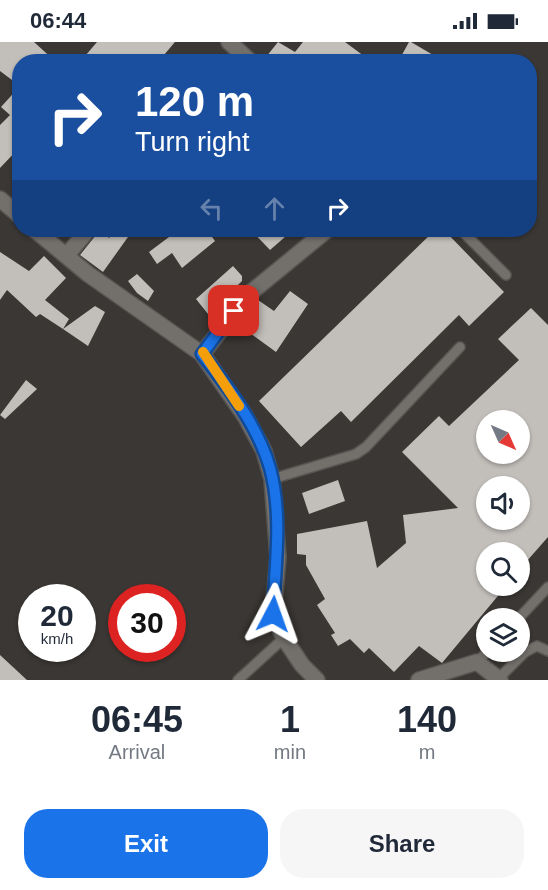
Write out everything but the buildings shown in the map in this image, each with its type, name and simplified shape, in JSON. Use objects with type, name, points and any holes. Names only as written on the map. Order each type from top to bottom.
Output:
[{"type":"street","points":[[230,42],[243,54]]},
{"type":"street","points":[[0,199],[12,209]]},
{"type":"street","points":[[43,237],[66,256],[202,354],[245,416],[264,451],[272,479],[278,557],[273,614],[284,638],[302,665],[317,680]]},
{"type":"street","points":[[66,256],[82,237]]},
{"type":"street","points":[[202,354],[249,294],[318,237]]},
{"type":"street","points":[[419,680],[476,659]]},
{"type":"street","points":[[486,662],[499,679]]},
{"type":"lane","points":[[468,237],[506,275]]},
{"type":"lane","points":[[272,479],[342,458],[366,447],[460,347]]},
{"type":"lane","points":[[528,608],[548,587]]},
{"type":"lane","points":[[238,680],[284,638]]},
{"type":"lane","points":[[499,679],[525,652],[537,646],[548,651]]},
{"type":"slow traffic","points":[[203,352],[202,354],[239,406]]},
{"type":"route","points":[[234,311],[202,354],[245,416],[264,451],[269,467],[278,557],[273,614]]}]
